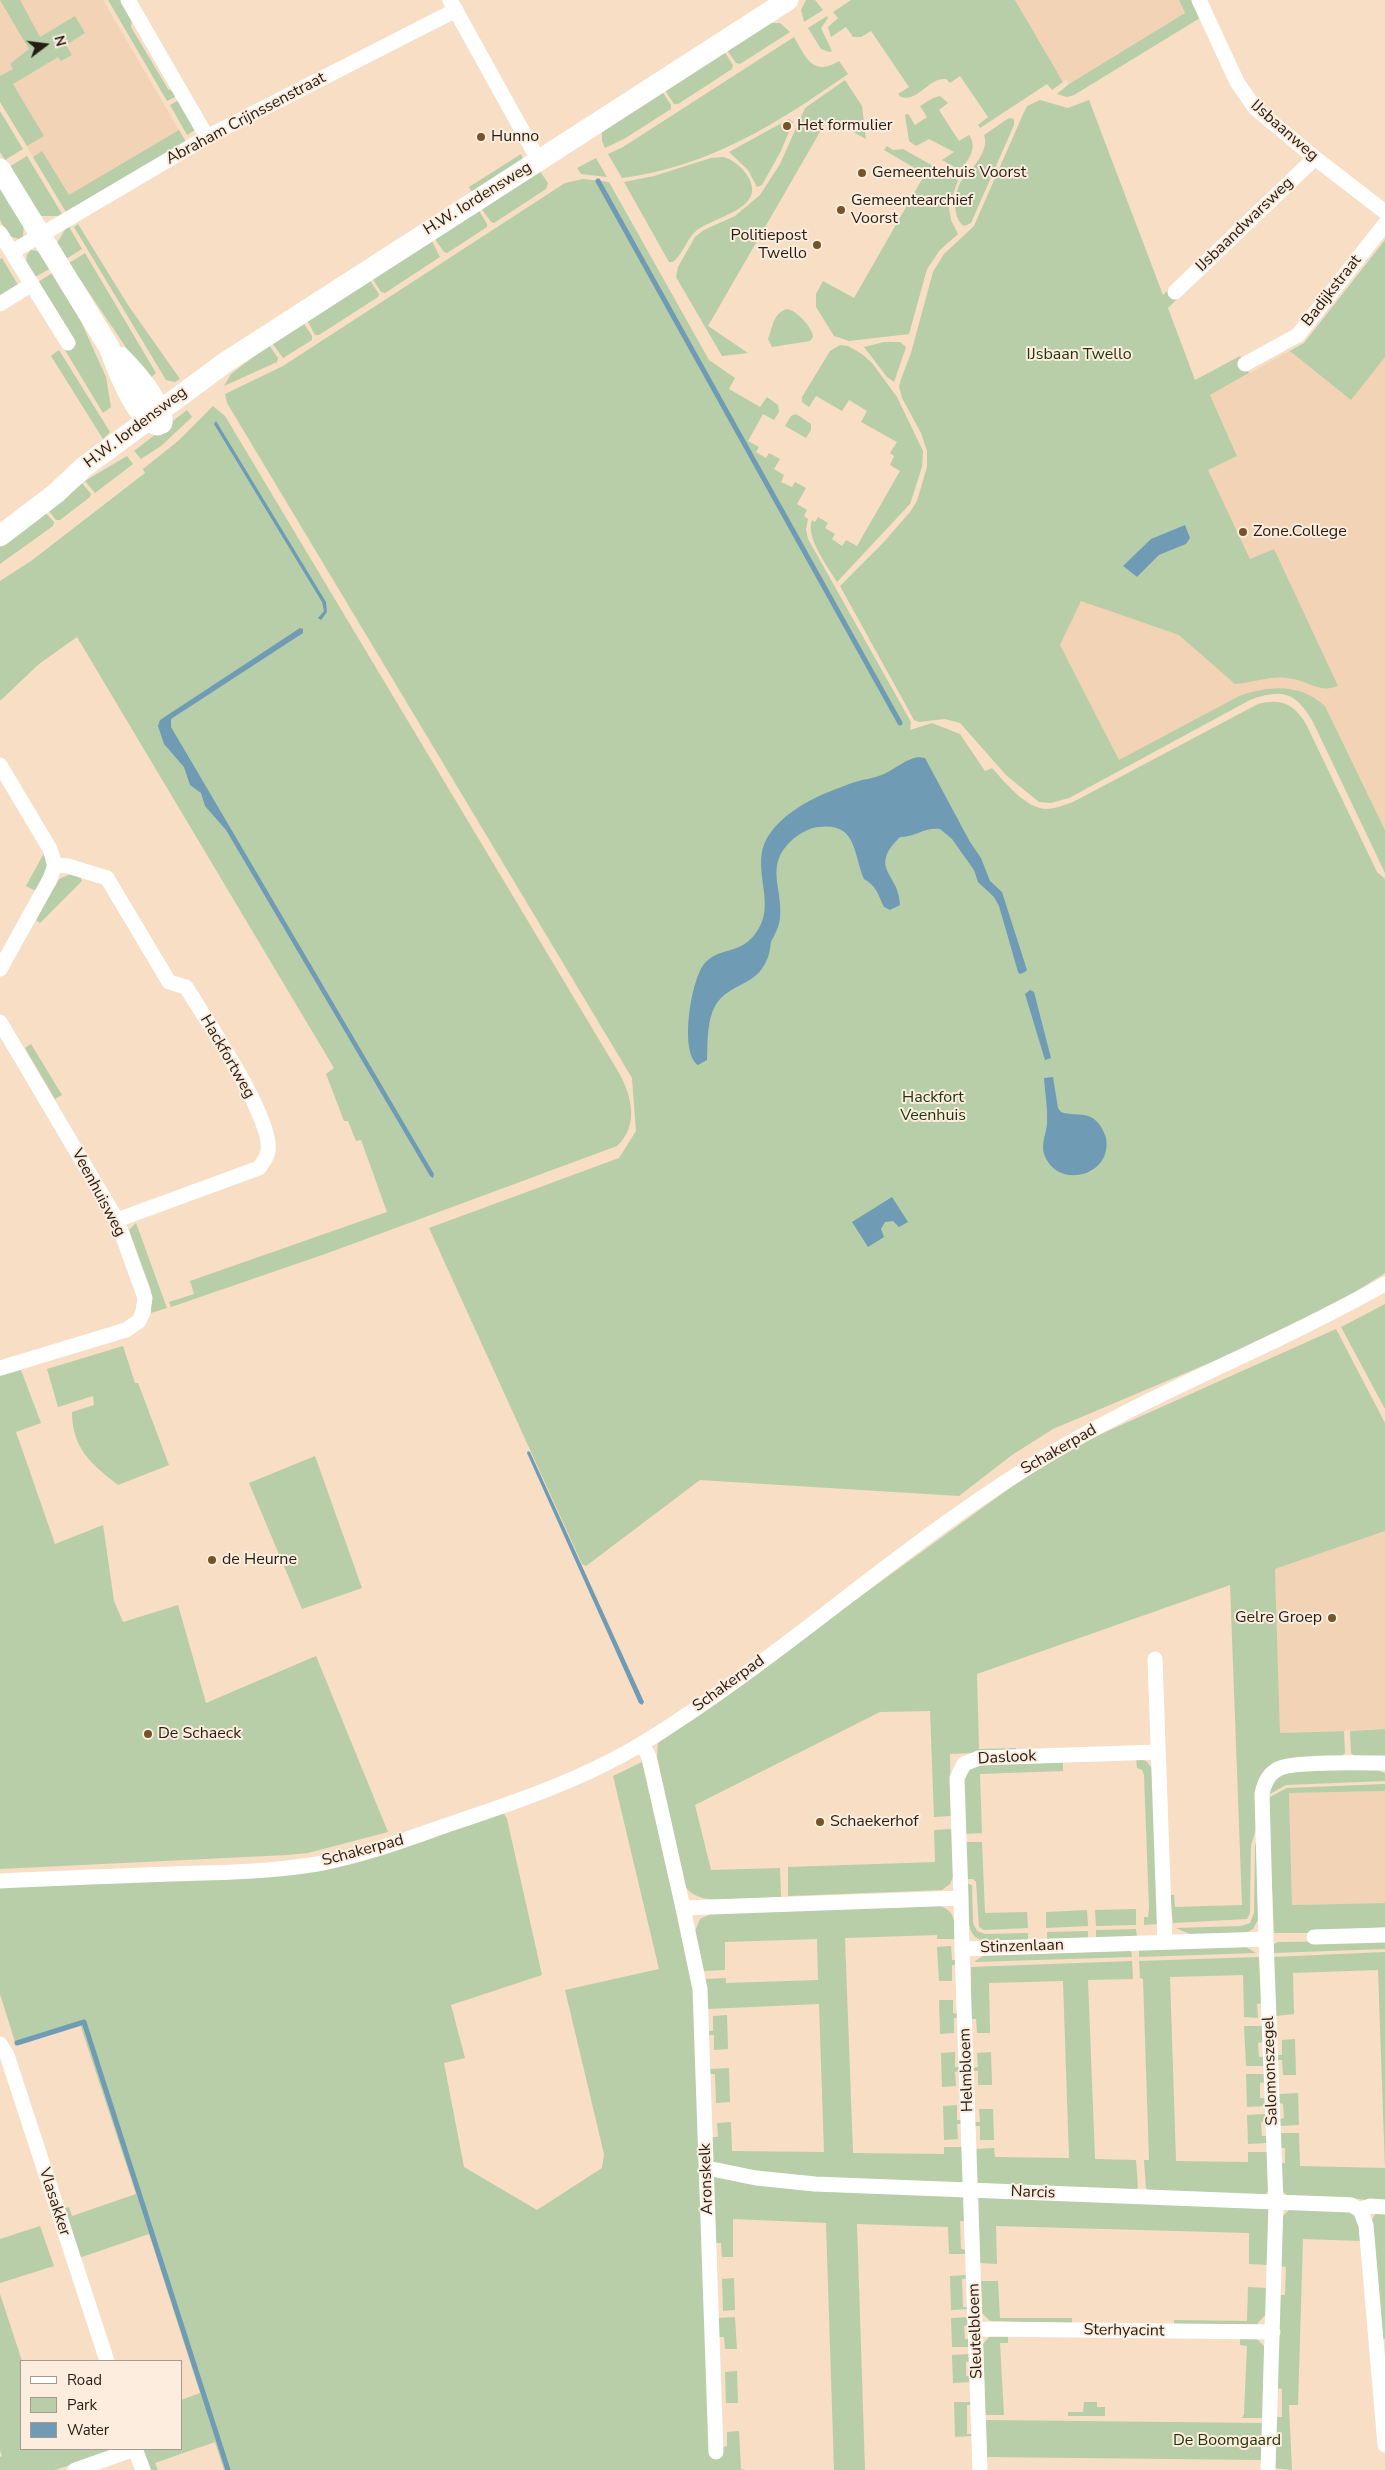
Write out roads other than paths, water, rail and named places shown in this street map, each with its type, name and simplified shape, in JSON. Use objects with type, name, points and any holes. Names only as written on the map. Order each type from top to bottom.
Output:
[{"type":"main road","name":"H.W. Iordensweg","points":[[0,536],[55,494],[118,457],[156,418],[226,362],[247,351],[365,271],[784,1]]},
{"type":"main road","points":[[0,169],[110,347],[132,368],[156,418]]},
{"type":"street","name":"IJsbaanweg","points":[[1199,0],[1243,92],[1264,116],[1385,212]]},
{"type":"street","points":[[131,1],[207,137]]},
{"type":"street","points":[[453,5],[538,161]]},
{"type":"street","name":"Abraham Crijnssenstraat","points":[[12,252],[207,137],[453,5]]},
{"type":"street","name":"IJsbaandwarsweg","points":[[1175,292],[1315,158]]},
{"type":"street","name":"Badijkstraat","points":[[1246,364],[1298,335],[1385,224]]},
{"type":"street","points":[[0,233],[68,343]]},
{"type":"street","points":[[0,304],[32,284]]},
{"type":"street","points":[[0,765],[50,849],[55,865],[50,879],[0,969]]},
{"type":"street","name":"Hackfortweg","points":[[55,865],[68,866],[107,878],[169,982],[186,987],[251,1094],[267,1139],[268,1150],[259,1168],[117,1220]]},
{"type":"street","name":"Veenhuisweg","points":[[0,1022],[117,1220],[145,1298],[143,1312],[139,1321],[126,1330],[0,1368]]},
{"type":"street","name":"Schakerpad","points":[[0,1881],[236,1872],[284,1868],[352,1857],[512,1803],[615,1759],[642,1744],[712,1698],[891,1563],[978,1500],[1030,1466],[1086,1434],[1182,1384],[1332,1314],[1385,1284]]},
{"type":"street","points":[[1155,1659],[1165,1942]]},
{"type":"street","points":[[642,1744],[649,1757],[683,1908],[961,1898]]},
{"type":"street","name":"Daslook","points":[[961,1898],[957,1778],[961,1768],[969,1760],[979,1758],[1158,1752]]},
{"type":"street","points":[[1266,1939],[1262,1794],[1267,1778],[1275,1771],[1290,1765],[1385,1763]]},
{"type":"street","name":"Stinzenlaan","points":[[961,1898],[962,1949],[1266,1939]]},
{"type":"street","name":"Aronskelk","points":[[683,1908],[700,1989],[716,2452]]},
{"type":"street","points":[[1314,1937],[1385,1935]]},
{"type":"street","name":"Salomonszegel","points":[[1266,1939],[1276,2202]]},
{"type":"street","name":"Helmbloem","points":[[962,1949],[971,2191]]},
{"type":"street","name":"Vlasakker","points":[[0,2044],[6,2055],[106,2360]]},
{"type":"street","name":"Narcis","points":[[707,2168],[756,2178],[815,2184],[1345,2204],[1360,2210]]},
{"type":"street","name":"Sleutelbloem","points":[[971,2191],[980,2470]]},
{"type":"street","points":[[1268,2470],[1276,2202]]},
{"type":"street","points":[[1385,2207],[1370,2206],[1360,2210],[1366,2226],[1385,2445]]},
{"type":"street","name":"Sterhyacint","points":[[976,2329],[1272,2332]]},
{"type":"street","points":[[75,2470],[132,2450]]},
{"type":"street","points":[[135,2450],[143,2470]]},
{"type":"water","points":[[216,421],[326,602],[327,612],[321,620],[318,618],[324,611],[322,602],[214,424]]},
{"type":"water","points":[[1185,525],[1190,538],[1186,544],[1159,555],[1137,577],[1123,566],[1151,539]]},
{"type":"water","points":[[300,628],[303,629],[303,633],[171,719],[171,727],[434,1174],[433,1178],[430,1176],[226,830],[205,806],[201,793],[190,785],[184,767],[164,744],[158,726],[160,720]]},
{"type":"water","points":[[918,757],[925,758],[970,842],[981,858],[990,881],[1002,892],[1027,970],[1020,974],[1018,972],[999,906],[994,897],[978,882],[974,870],[952,839],[940,829],[930,829],[900,837],[891,848],[886,857],[885,864],[899,894],[900,905],[890,910],[884,907],[874,888],[864,879],[855,850],[847,834],[840,829],[818,827],[804,832],[792,840],[779,859],[777,877],[780,918],[771,942],[768,957],[759,972],[748,981],[728,992],[716,1004],[710,1019],[707,1060],[698,1065],[692,1058],[688,1032],[691,1000],[699,972],[711,958],[748,942],[755,935],[761,924],[765,902],[761,866],[762,855],[764,843],[771,832],[789,814],[809,801],[843,786],[877,777]]},
{"type":"water","points":[[1030,990],[1034,992],[1051,1058],[1045,1060],[1025,994]]},
{"type":"water","points":[[1053,1077],[1058,1108],[1061,1112],[1094,1119],[1102,1128],[1106,1138],[1106,1151],[1101,1162],[1093,1170],[1082,1174],[1071,1175],[1060,1172],[1051,1165],[1044,1154],[1043,1143],[1047,1107],[1044,1078]]},
{"type":"water","points":[[892,1197],[908,1222],[899,1227],[893,1221],[885,1222],[881,1229],[884,1237],[868,1247],[852,1222]]},
{"type":"water","points":[[528,1451],[644,1702],[642,1705],[639,1703],[527,1453]]},
{"type":"waterway","points":[[598,181],[900,723]]},
{"type":"waterway","points":[[17,2043],[84,2022],[228,2470]]},
{"type":"place","name":"Het formulier","points":[[787,126]]},
{"type":"place","name":"Hunno","points":[[481,137]]},
{"type":"place","name":"Gemeentehuis Voorst","points":[[862,173]]},
{"type":"place","name":"Gemeentearchief Voorst","points":[[841,210]]},
{"type":"place","name":"Politiepost Twello","points":[[817,245]]},
{"type":"place","name":"Zone.College","points":[[1243,532]]},
{"type":"place","name":"de Heurne","points":[[212,1560]]},
{"type":"place","name":"Gelre Groep","points":[[1332,1618]]},
{"type":"place","name":"De Schaeck","points":[[148,1734]]},
{"type":"place","name":"Schaekerhof","points":[[820,1822]]},
{"type":"park label","name":"IJsbaan Twello","points":[[1079,355]]},
{"type":"park label","name":"Hackfort Veenhuis","points":[[933,1107]]},
{"type":"park label","name":"De Boomgaard","points":[[1227,2441]]}]
